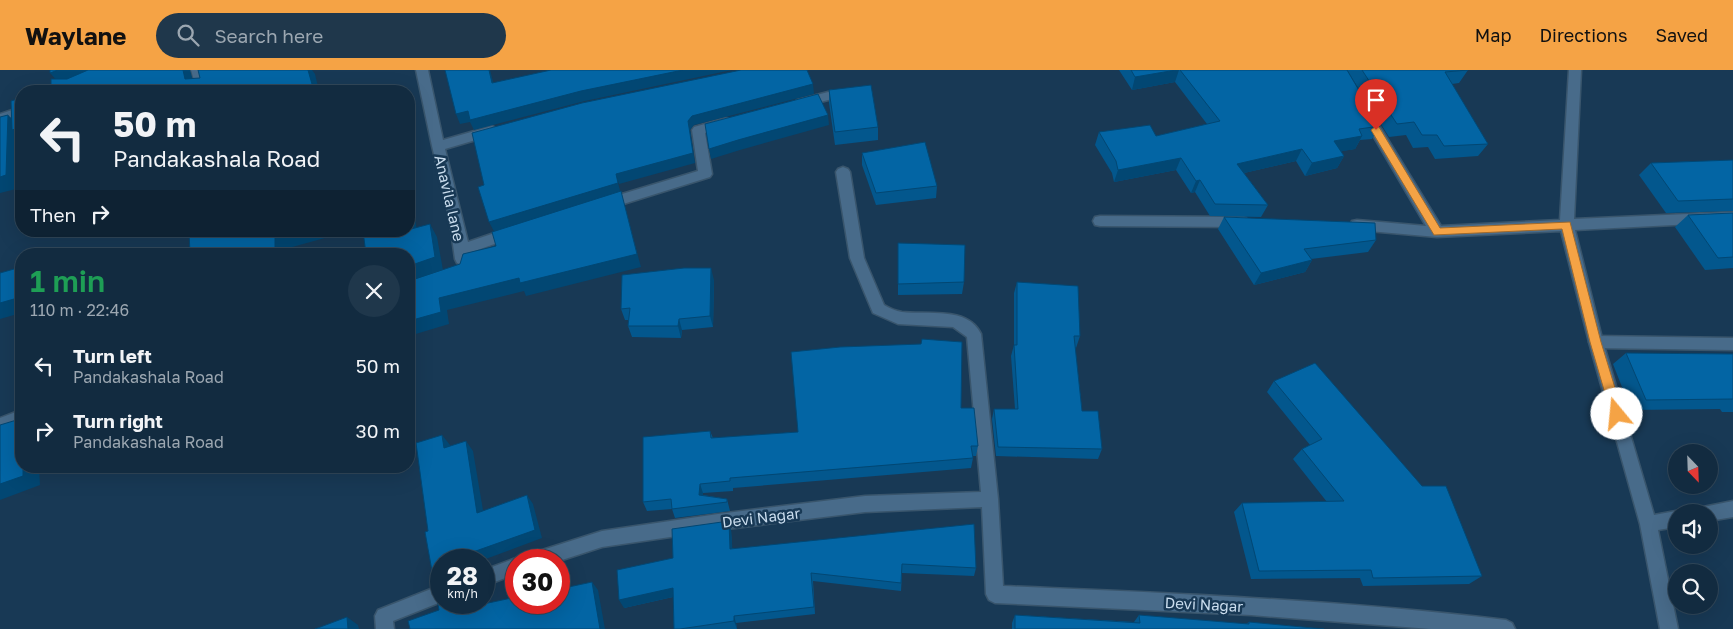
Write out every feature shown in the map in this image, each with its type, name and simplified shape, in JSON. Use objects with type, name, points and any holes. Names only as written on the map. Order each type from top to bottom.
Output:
[{"type":"street","points":[[197,70],[201,85]]},
{"type":"street","name":"Anavila lane","points":[[422,70],[427,85],[438,146],[462,250],[462,271]]},
{"type":"street","points":[[1575,70],[1567,225],[1596,342],[1648,524],[1669,629]]},
{"type":"street","points":[[788,106],[832,95]]},
{"type":"street","points":[[1361,104],[1437,232]]},
{"type":"street","points":[[0,119],[15,113]]},
{"type":"street","points":[[593,208],[705,174],[698,130],[743,117]]},
{"type":"street","points":[[438,146],[506,128]]},
{"type":"street","name":"Devi Nagar","points":[[843,172],[857,258],[878,309],[898,318],[956,321],[974,334],[990,499],[995,594],[1256,607],[1435,619],[1506,629]]},
{"type":"street","points":[[1345,225],[1437,232],[1733,217]]},
{"type":"street","points":[[1100,221],[1257,223]]},
{"type":"street","points":[[462,250],[528,227]]},
{"type":"street","points":[[1596,342],[1733,344]]},
{"type":"street","points":[[0,424],[15,419]]},
{"type":"street","name":"Devi Nagar","points":[[570,549],[602,539],[718,522],[865,504],[990,499]]},
{"type":"street","points":[[1718,512],[1733,509]]},
{"type":"street","points":[[1648,524],[1668,520]]},
{"type":"street","points":[[385,629],[384,616],[430,598]]},
{"type":"building","points":[[88,70],[183,70],[185,79],[200,78],[198,70],[308,70],[312,85],[51,85],[51,79],[67,79]]},
{"type":"building","points":[[445,70],[489,70],[492,83],[551,70],[683,70],[581,91],[470,120],[468,111],[456,114]]},
{"type":"building","points":[[741,70],[807,70],[813,84],[692,116],[688,121],[693,153],[616,174],[618,183],[489,222],[478,187],[484,185],[472,133],[582,103]]},
{"type":"building","points":[[1131,70],[1176,70],[1135,77]]},
{"type":"building","points":[[1180,70],[1347,70],[1380,126],[1359,129],[1362,136],[1334,141],[1344,156],[1312,163],[1302,149],[1237,164],[1268,205],[1215,204],[1200,180],[1196,181],[1181,158],[1118,170],[1116,161],[1099,132],[1150,125],[1156,136],[1220,121]]},
{"type":"building","points":[[1362,70],[1468,70],[1445,72],[1488,144],[1444,146],[1437,135],[1422,135],[1414,122],[1397,124]]},
{"type":"building","points":[[871,85],[878,127],[835,132],[829,90]]},
{"type":"building","points":[[818,94],[828,115],[709,149],[705,124]]},
{"type":"building","points":[[15,100],[15,129],[12,130],[11,101]]},
{"type":"building","points":[[8,115],[6,175],[0,177],[0,117]]},
{"type":"building","points":[[925,142],[937,186],[876,193],[862,153]]},
{"type":"building","points":[[1733,160],[1733,199],[1678,201],[1651,163]]},
{"type":"building","points":[[621,191],[637,254],[520,283],[519,278],[439,298],[441,312],[415,319],[415,279],[460,264],[463,254],[496,246],[492,232]]},
{"type":"building","points":[[1733,213],[1733,257],[1718,258],[1688,215]]},
{"type":"building","points":[[1224,217],[1375,223],[1376,240],[1304,249],[1312,260],[1261,273]]},
{"type":"building","points":[[430,224],[435,257],[415,264],[415,248],[365,248],[364,237],[415,237],[415,228]]},
{"type":"building","points":[[189,237],[275,237],[275,248],[190,248]]},
{"type":"building","points":[[898,243],[965,245],[964,282],[898,284]]},
{"type":"building","points":[[684,268],[711,268],[710,316],[679,319],[678,326],[628,326],[630,308],[621,309],[622,275]]},
{"type":"building","points":[[15,269],[15,299],[0,303],[0,273]]},
{"type":"building","points":[[1017,282],[1078,286],[1080,336],[1074,336],[1082,411],[1098,411],[1102,449],[998,447],[994,409],[1018,409],[1014,345],[1017,345]]},
{"type":"building","points":[[922,339],[962,342],[961,408],[974,408],[978,446],[971,446],[973,458],[730,478],[730,481],[700,484],[699,495],[727,499],[727,502],[672,509],[671,499],[643,502],[643,437],[710,431],[711,438],[798,432],[791,352],[840,347],[921,344]]},
{"type":"building","points":[[1626,353],[1733,354],[1733,399],[1646,400]]},
{"type":"building","points":[[1315,363],[1422,486],[1446,486],[1482,576],[1373,578],[1371,570],[1259,571],[1242,503],[1344,501],[1302,449],[1322,439],[1274,381]]},
{"type":"building","points":[[15,420],[15,473],[23,473],[23,476],[0,484],[0,425]]},
{"type":"building","points":[[442,435],[444,448],[466,441],[477,513],[527,495],[535,530],[481,549],[430,549],[430,560],[425,532],[428,531],[416,443]]},
{"type":"building","points":[[729,521],[730,549],[974,524],[976,568],[902,564],[901,583],[811,573],[814,607],[734,616],[734,621],[680,629],[674,629],[673,588],[619,600],[617,570],[673,558],[672,529]]},
{"type":"building","points":[[592,582],[600,629],[410,629],[408,621],[430,613],[495,614],[495,602],[505,599],[505,614],[570,614],[570,587]]},
{"type":"building","points":[[1015,615],[1140,623],[1139,615],[1324,629],[1015,629]]},
{"type":"building","points":[[347,617],[348,629],[315,629]]},
{"type":"route","points":[[1376,130],[1437,232],[1567,225],[1596,342],[1617,414]]}]
